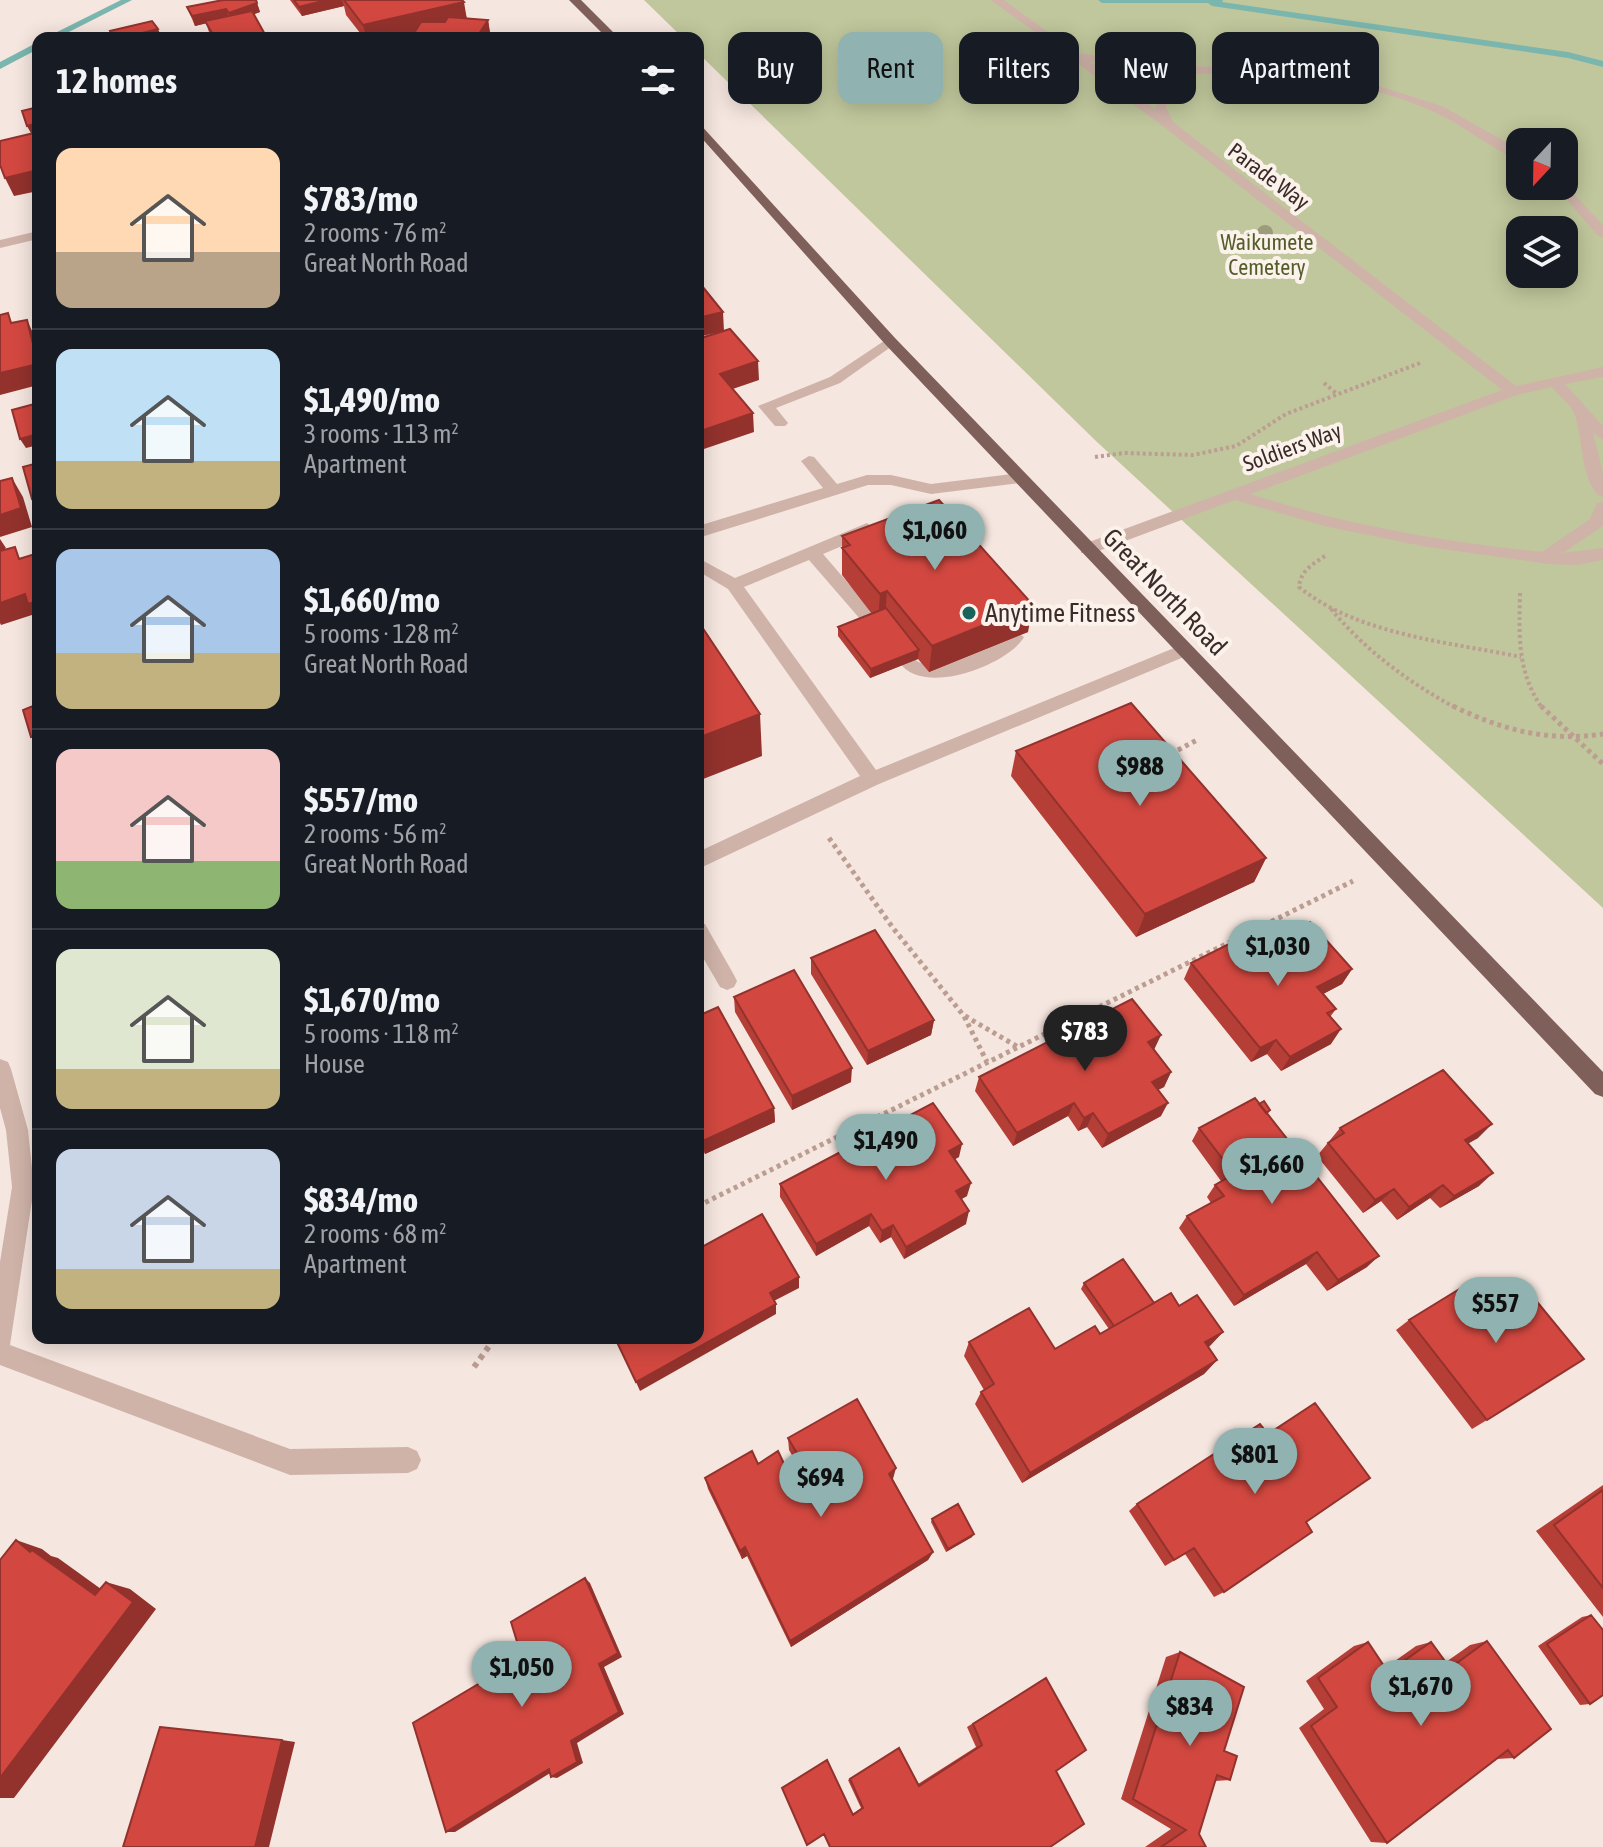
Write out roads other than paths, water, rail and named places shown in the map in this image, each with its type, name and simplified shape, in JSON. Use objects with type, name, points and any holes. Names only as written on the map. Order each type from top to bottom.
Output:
[{"type":"main road","points":[[575,0],[607,32]]},
{"type":"main road","name":"Great North Road","points":[[704,133],[890,341],[1603,1087]]},
{"type":"street","name":"Parade Way","points":[[997,0],[1040,32]]},
{"type":"street","name":"Parade Way","points":[[1079,61],[1168,124],[1513,391]]},
{"type":"street","points":[[1196,70],[1280,71],[1381,86],[1447,111],[1506,147]]},
{"type":"street","points":[[1161,104],[1168,124]]},
{"type":"street","points":[[1574,200],[1603,233]]},
{"type":"street","points":[[0,244],[32,236]]},
{"type":"street","points":[[780,423],[766,406],[835,380],[890,341]]},
{"type":"street","name":"Soldiers Way","points":[[1087,549],[1231,493],[1513,391],[1603,372]]},
{"type":"street","points":[[1555,382],[1603,435]]},
{"type":"street","points":[[1581,411],[1590,458],[1603,492]]},
{"type":"street","points":[[809,461],[833,490]]},
{"type":"street","points":[[704,530],[867,480],[891,480],[931,489],[1020,478]]},
{"type":"street","points":[[1231,493],[1296,516],[1398,539],[1574,561],[1603,554]]},
{"type":"street","points":[[1545,558],[1597,522],[1603,507]]},
{"type":"street","points":[[734,585],[878,525]]},
{"type":"street","points":[[812,552],[873,623]]},
{"type":"street","points":[[704,568],[734,585],[872,779]]},
{"type":"street","points":[[909,663],[921,673],[934,675],[1011,644],[1015,637]]},
{"type":"street","points":[[704,858],[872,779],[1185,650]]},
{"type":"street","points":[[704,941],[727,981]]},
{"type":"street","points":[[0,1069],[17,1130],[23,1187],[0,1339]]},
{"type":"street","points":[[0,1353],[290,1462],[408,1460]]},
{"type":"waterway","points":[[62,32],[128,0]]},
{"type":"waterway","points":[[1102,0],[1219,0]]},
{"type":"waterway","points":[[1212,3],[1568,55],[1603,64]]},
{"type":"waterway","points":[[0,66],[32,48]]},
{"type":"place","name":"Anytime Fitness","points":[[969,613]]},
{"type":"park label","name":"Waikumete Cemetery","points":[[1267,254]]}]
